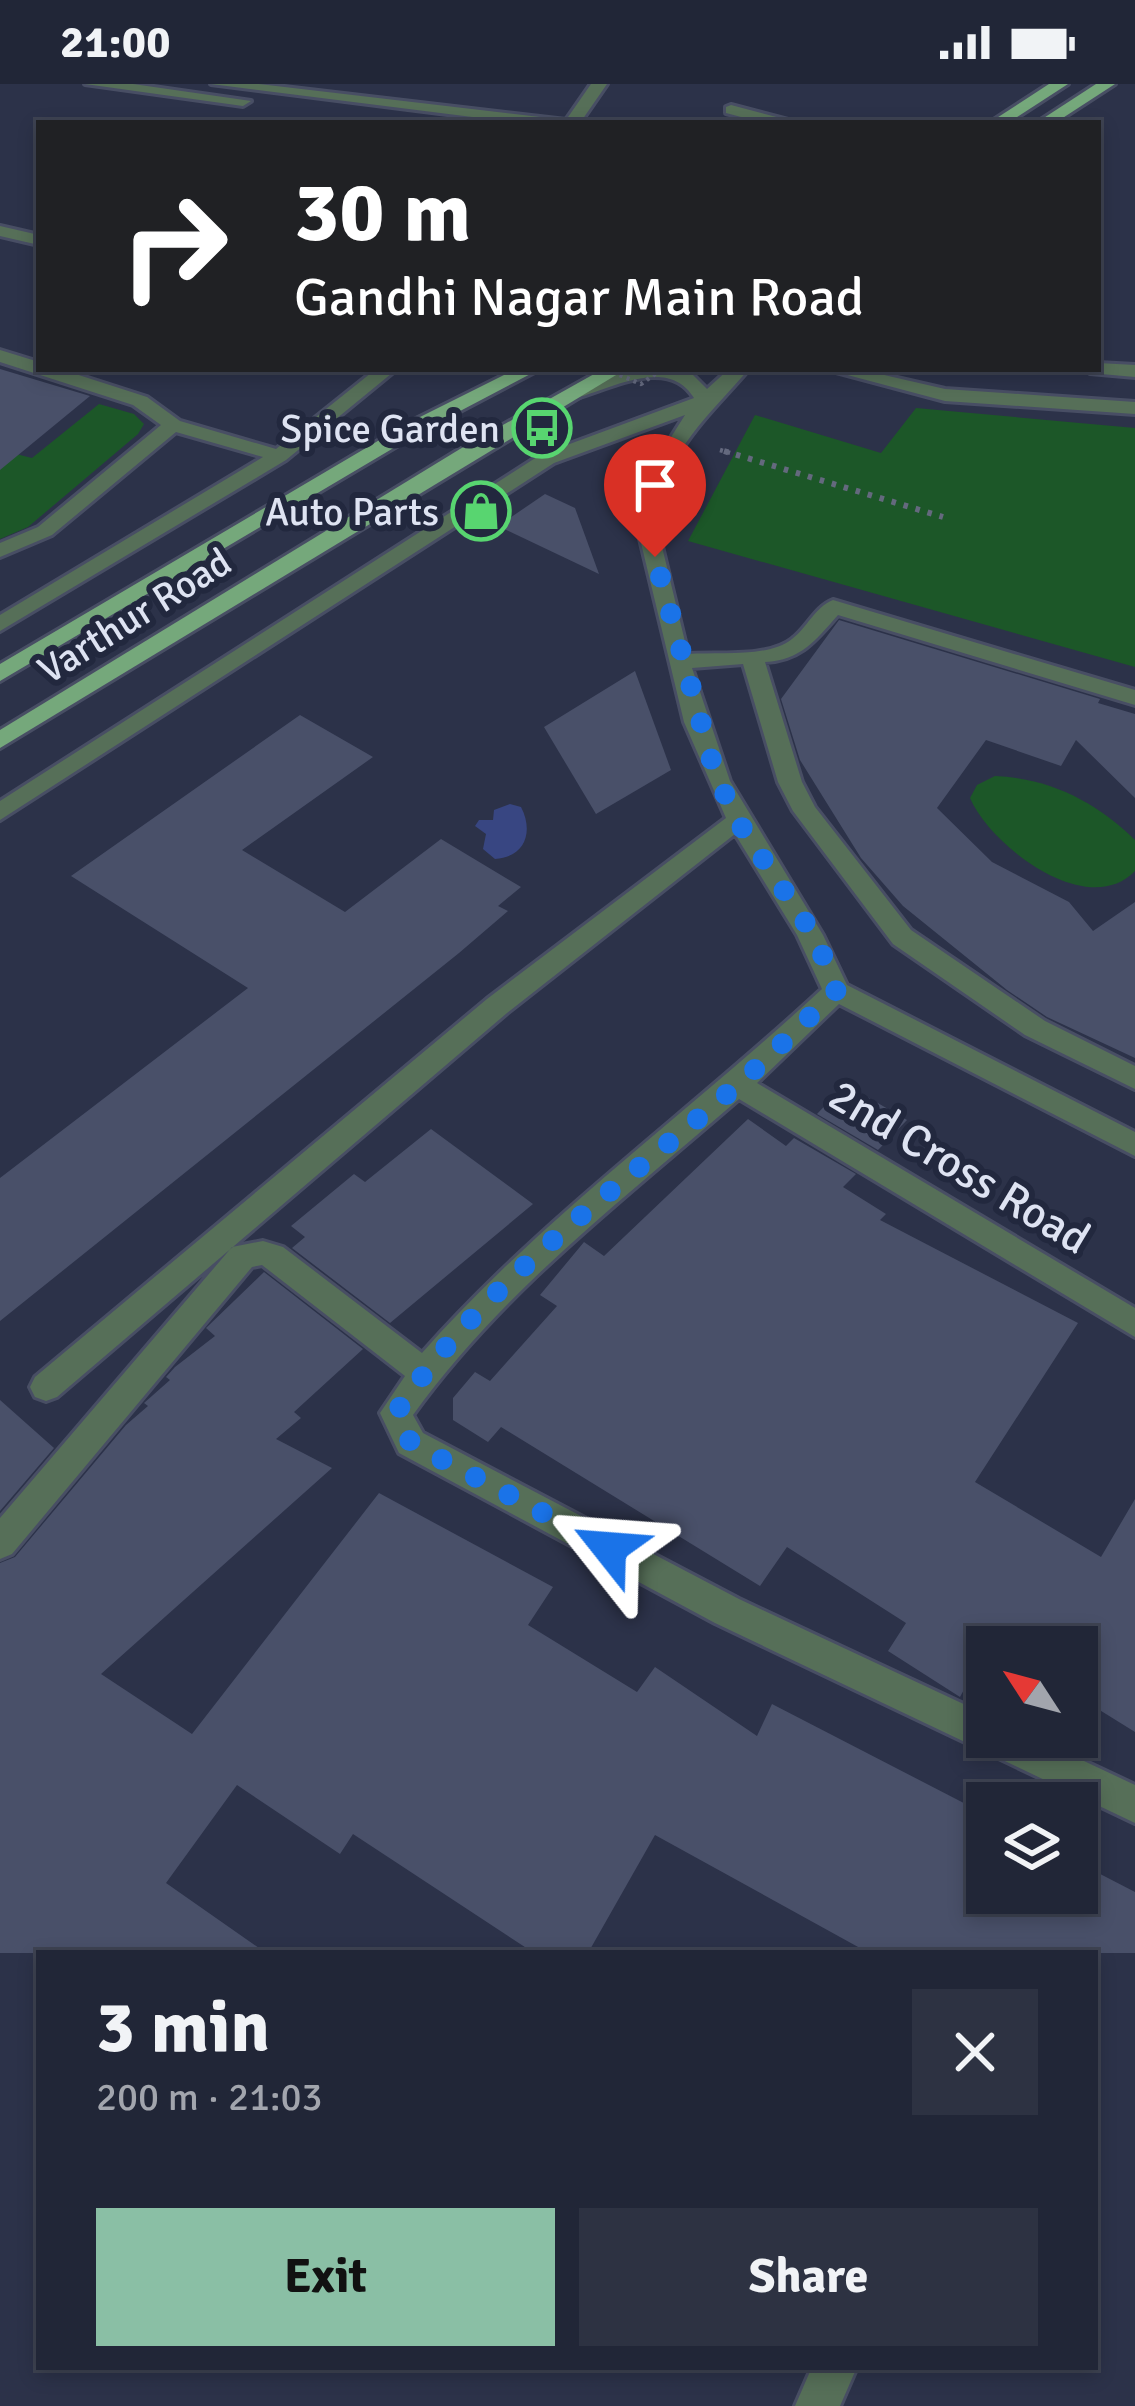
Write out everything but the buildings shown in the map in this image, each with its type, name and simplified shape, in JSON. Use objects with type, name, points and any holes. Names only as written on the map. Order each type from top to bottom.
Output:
[{"type":"main road","points":[[1002,120],[1060,84]]},
{"type":"main road","points":[[1048,120],[1107,84]]},
{"type":"main road","name":"Varthur Road","points":[[0,674],[417,426],[525,372]]},
{"type":"main road","name":"Varthur Road","points":[[0,740],[467,453],[612,372]]},
{"type":"street","points":[[93,84],[408,120]]},
{"type":"street","points":[[219,84],[534,120]]},
{"type":"street","points":[[574,120],[598,84]]},
{"type":"street","points":[[731,110],[770,120]]},
{"type":"street","points":[[0,231],[36,239]]},
{"type":"street","points":[[0,356],[36,368]]},
{"type":"street","points":[[1101,369],[1135,371]]},
{"type":"street","points":[[49,372],[140,401],[172,425],[279,456]]},
{"type":"street","points":[[0,624],[279,456],[384,372]]},
{"type":"street","points":[[576,392],[655,372]]},
{"type":"street","points":[[672,372],[696,383],[705,401]]},
{"type":"street","points":[[737,372],[705,401],[660,462],[649,493],[646,522],[716,776],[739,823],[817,940],[836,991],[1135,1145]]},
{"type":"street","points":[[847,372],[945,395],[1135,408]]},
{"type":"street","points":[[0,812],[547,458],[705,401]]},
{"type":"street","points":[[0,551],[45,531],[172,425]]},
{"type":"street","points":[[682,662],[784,655],[802,643],[832,607],[1135,698]]},
{"type":"street","points":[[752,659],[790,782],[805,811],[902,938],[1035,1028],[1135,1078]]},
{"type":"street","points":[[46,1388],[497,1006],[716,834],[739,823]]},
{"type":"street","points":[[836,991],[738,1085],[578,1215],[423,1372],[396,1413],[411,1443],[727,1611],[966,1725]]},
{"type":"street","name":"2nd Cross Road","points":[[738,1085],[1135,1324]]},
{"type":"street","points":[[0,1543],[243,1256],[272,1256],[423,1372]]},
{"type":"street","points":[[1037,1758],[1135,1804]]},
{"type":"street","points":[[817,2406],[835,2370]]},
{"type":"path","points":[[613,372],[640,384],[658,372]]},
{"type":"path","points":[[679,438],[943,518]]},
{"type":"green space","points":[[99,404],[134,414],[144,424],[28,527],[0,539],[0,450],[32,458]]},
{"type":"green space","points":[[916,408],[1135,428],[1135,667],[688,541],[755,415],[881,453]]},
{"type":"green space","points":[[995,776],[1053,787],[1105,814],[1135,840],[1135,871],[1115,884],[1092,887],[1068,882],[1019,856],[981,817],[970,798],[977,785]]},
{"type":"water","points":[[510,804],[521,807],[525,816],[524,842],[514,854],[495,859],[483,849],[486,834],[475,826],[479,820],[493,820],[494,810]]},
{"type":"place","name":"Spice Garden","points":[[542,428]]},
{"type":"place","name":"Auto Parts","points":[[481,511]]},
{"type":"route","points":[[609,1548],[411,1443],[396,1413],[423,1372],[578,1215],[738,1085],[836,991],[817,940],[739,823],[716,776],[655,557]]}]
